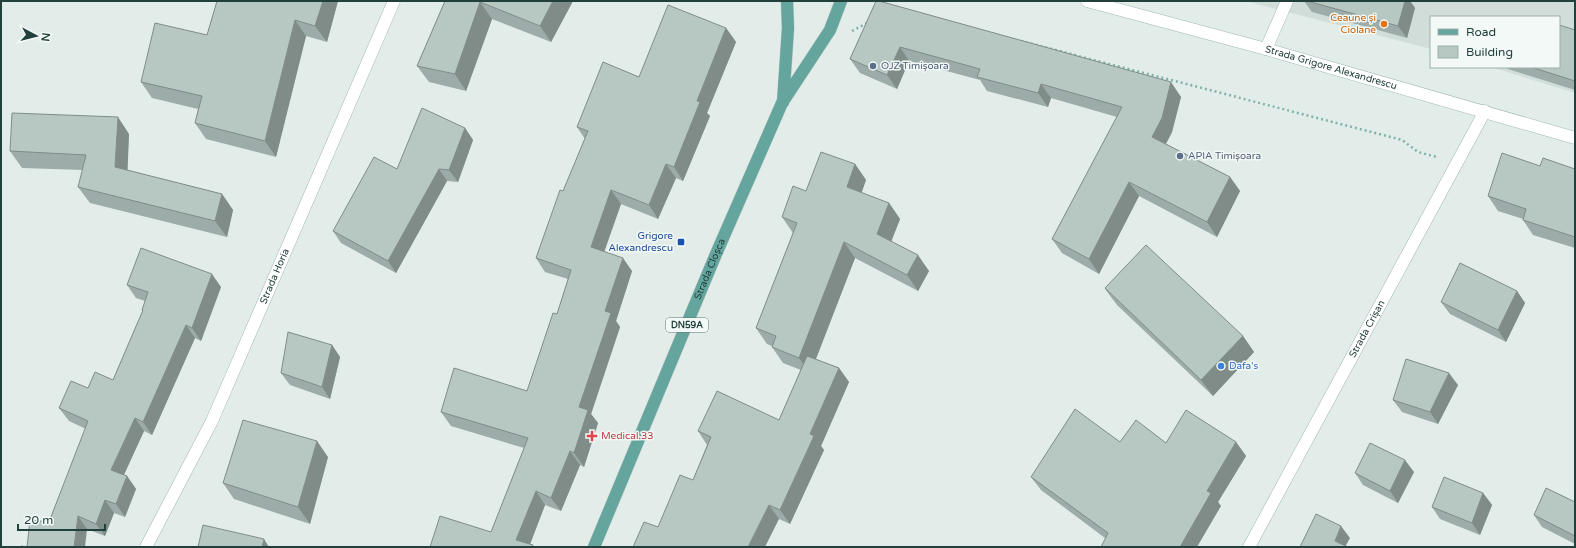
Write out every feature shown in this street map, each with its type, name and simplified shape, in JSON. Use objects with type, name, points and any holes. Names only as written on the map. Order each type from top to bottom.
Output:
[{"type":"main road","name":"Strada Cloșca","points":[[782,103],[788,28],[787,1]]},
{"type":"main road","name":"Strada Cloșca","points":[[594,547],[713,262],[782,103],[830,30],[841,1]]},
{"type":"street","name":"Strada Horia","points":[[146,547],[212,421],[394,1]]},
{"type":"street","name":"Strada Grigore Alexandrescu","points":[[1087,1],[1266,49],[1575,138]]},
{"type":"street","points":[[1266,49],[1287,1]]},
{"type":"street","name":"Strada Crișan","points":[[1248,547],[1485,111]]},
{"type":"path","points":[[849,33],[869,22]]},
{"type":"path","points":[[1017,39],[1402,140],[1418,152],[1438,157]]},
{"type":"shaded area","points":[[1245,1],[1575,1],[1575,93],[1494,68],[1560,68],[1560,16],[1430,16],[1430,49]]},
{"type":"building","points":[[217,1],[323,1],[315,26],[295,20],[265,141],[195,123],[202,96],[141,82],[155,23],[207,35]]},
{"type":"building","points":[[445,1],[553,1],[540,26],[480,2],[455,74],[417,66]]},
{"type":"building","points":[[876,1],[1171,82],[1162,118],[1152,137],[1230,177],[1207,222],[1129,182],[1089,259],[1052,239],[1122,107],[1041,84],[1038,93],[977,77],[980,69],[900,47],[887,75],[850,59]]},
{"type":"building","points":[[1307,1],[1405,1],[1398,26]]},
{"type":"building","points":[[668,5],[726,28],[697,101],[700,102],[674,167],[666,164],[649,205],[611,190],[591,247],[623,258],[605,311],[611,313],[579,407],[588,410],[574,453],[570,451],[551,498],[536,491],[516,540],[533,545],[532,547],[430,547],[440,516],[491,532],[528,438],[441,412],[454,368],[527,391],[553,313],[557,314],[571,270],[536,258],[560,190],[563,191],[588,131],[577,127],[603,62],[639,77]]},
{"type":"building","points":[[1560,25],[1575,30],[1575,81],[1534,68],[1560,68]]},
{"type":"building","points":[[422,108],[465,128],[449,170],[439,169],[388,261],[333,231],[374,157],[397,169]]},
{"type":"building","points":[[12,113],[118,117],[115,167],[222,194],[215,221],[78,187],[86,155],[10,151]]},
{"type":"building","points":[[821,152],[855,164],[847,187],[889,203],[877,234],[918,255],[907,275],[844,242],[799,358],[772,347],[776,336],[756,328],[797,223],[782,217],[793,186],[806,191]]},
{"type":"building","points":[[1502,153],[1540,166],[1543,158],[1575,169],[1575,237],[1523,220],[1526,209],[1488,196]]},
{"type":"building","points":[[1146,245],[1243,336],[1201,380],[1105,288]]},
{"type":"building","points":[[141,248],[212,274],[192,328],[186,325],[143,422],[135,418],[111,470],[127,476],[116,504],[105,500],[96,524],[78,516],[74,547],[27,547],[30,520],[49,522],[88,421],[59,408],[71,381],[88,388],[95,372],[113,380],[143,310],[148,292],[127,285]]},
{"type":"building","points":[[1460,263],[1517,291],[1498,330],[1441,302]]},
{"type":"building","points":[[288,332],[332,345],[322,387],[281,373]]},
{"type":"building","points":[[807,356],[839,368],[810,434],[814,436],[780,510],[769,505],[748,547],[633,547],[644,522],[658,527],[680,475],[693,480],[711,437],[698,431],[717,391],[779,420]]},
{"type":"building","points":[[1406,359],[1449,373],[1430,412],[1393,400]]},
{"type":"building","points":[[1075,409],[1120,442],[1136,420],[1166,443],[1186,410],[1236,442],[1207,491],[1211,493],[1180,547],[1101,547],[1108,533],[1031,477]]},
{"type":"building","points":[[243,420],[317,441],[298,507],[223,483]]},
{"type":"building","points":[[1370,443],[1405,460],[1390,491],[1355,473]]},
{"type":"building","points":[[1444,477],[1483,493],[1472,523],[1432,507]]},
{"type":"building","points":[[1546,488],[1575,502],[1575,536],[1534,515]]},
{"type":"building","points":[[1316,514],[1341,526],[1335,541],[1348,547],[1300,547]]},
{"type":"building","points":[[203,525],[264,539],[262,547],[198,547]]},
{"type":"place","name":"Ceaune și Ciolane","points":[[1384,24]]},
{"type":"place","name":"OJZ Timișoara","points":[[873,66]]},
{"type":"place","name":"APIA Timișoara","points":[[1180,156]]},
{"type":"place","name":"Grigore Alexandrescu","points":[[681,242]]},
{"type":"place","name":"Dafa's","points":[[1221,366]]},
{"type":"place","name":"Medical.33","points":[[592,436]]}]
